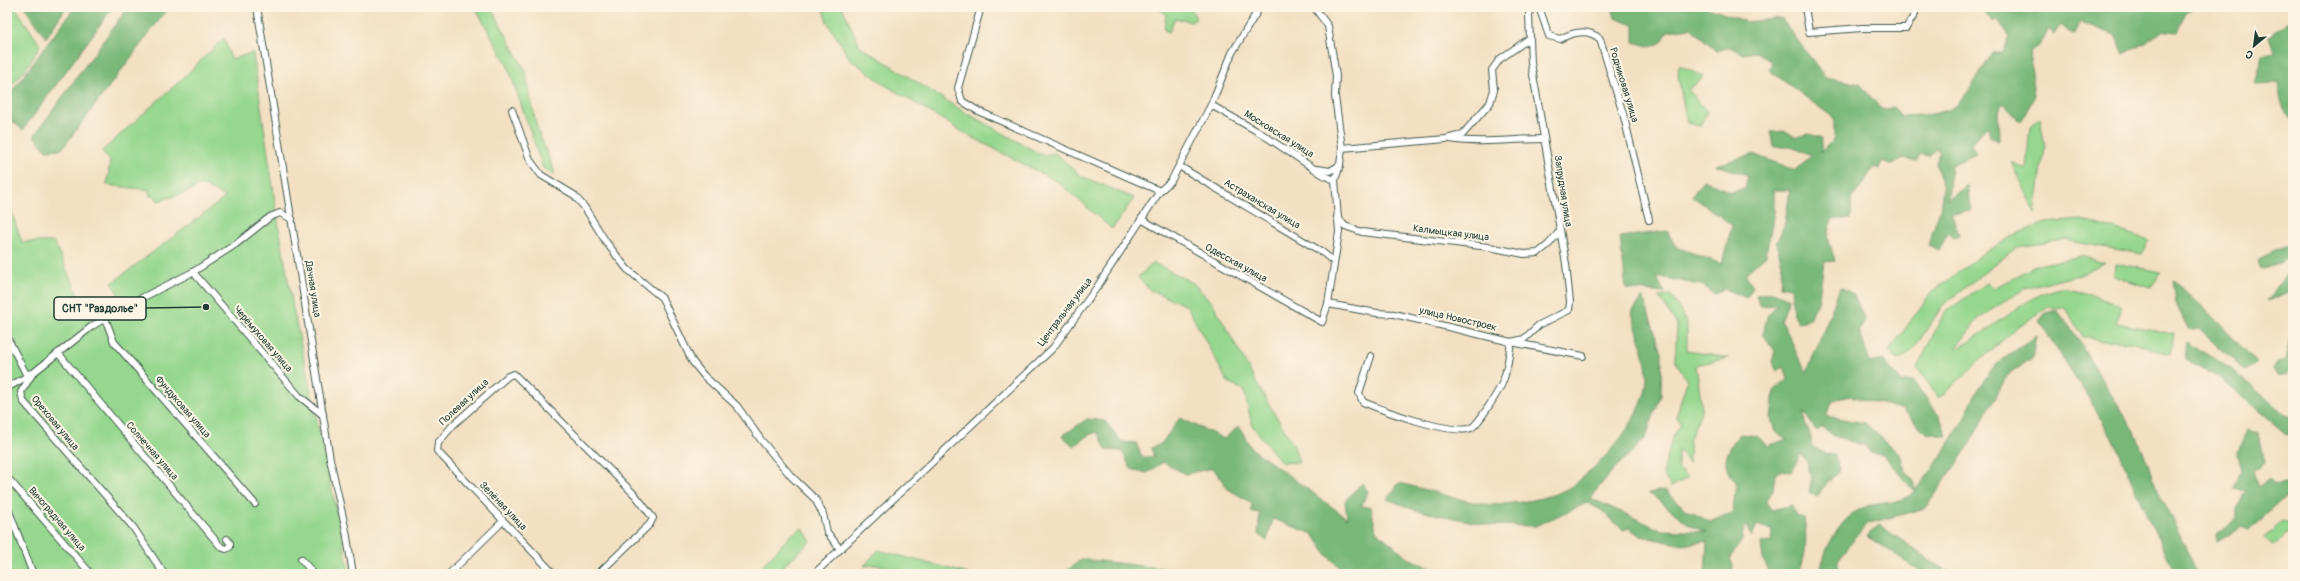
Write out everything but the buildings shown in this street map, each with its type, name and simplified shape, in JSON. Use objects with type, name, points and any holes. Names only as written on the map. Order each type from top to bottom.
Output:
[{"type":"street","name":"Дачная улица","points":[[257,7],[323,415],[353,574]]},
{"type":"street","points":[[981,7],[958,88],[962,101],[978,111],[1160,191]]},
{"type":"street","name":"Центральная улица","points":[[814,574],[1053,348],[1097,287],[1160,191],[1171,181],[1211,105],[1232,53],[1260,7]]},
{"type":"street","points":[[1314,7],[1328,26],[1336,76],[1334,96],[1342,148],[1340,165],[1335,180],[1336,216],[1339,232],[1328,304]]},
{"type":"street","name":"Запрудная улица","points":[[1511,342],[1524,340],[1539,325],[1569,310],[1570,302],[1566,264],[1559,232],[1530,62],[1529,14],[1531,7]]},
{"type":"street","name":"Родниковая улица","points":[[1539,7],[1549,36],[1560,39],[1568,35],[1582,32],[1594,34],[1600,40],[1624,117],[1649,220]]},
{"type":"street","points":[[1805,7],[1809,32],[1862,28],[1906,28],[1915,14],[1915,7]]},
{"type":"street","points":[[1446,139],[1462,135],[1490,103],[1494,90],[1492,70],[1500,59],[1530,38]]},
{"type":"street","name":"Московская улица","points":[[1211,105],[1262,134],[1317,169],[1325,176],[1335,180]]},
{"type":"street","points":[[512,110],[530,160],[542,175],[574,195],[585,208],[606,242],[627,269],[662,298],[692,361],[704,376],[737,406],[766,446],[791,476],[815,499],[823,514],[827,532],[840,549]]},
{"type":"street","points":[[1342,148],[1446,139],[1488,142],[1504,142],[1511,139],[1544,139]]},
{"type":"street","points":[[1317,169],[1330,171],[1340,165]]},
{"type":"street","name":"Астраханская улица","points":[[1179,166],[1322,252],[1334,261]]},
{"type":"street","name":"Ореховая улица","points":[[164,574],[133,527],[23,401],[21,392],[33,373],[105,318],[193,272],[236,244],[270,217],[280,214],[292,220]]},
{"type":"street","name":"Калмыцкая улица","points":[[1336,216],[1345,226],[1362,232],[1489,247],[1524,254],[1538,253],[1549,244],[1559,232]]},
{"type":"street","name":"Одесская улица","points":[[1141,219],[1322,322],[1328,304]]},
{"type":"street","name":"Черёмуховая улица","points":[[193,272],[299,396],[323,415]]},
{"type":"street","name":"улица Новостроек","points":[[1328,304],[1377,313],[1394,314],[1511,342],[1583,356]]},
{"type":"street","name":"Фундуковая улица","points":[[105,318],[114,342],[255,504]]},
{"type":"street","points":[[7,337],[26,374],[33,373]]},
{"type":"street","points":[[1371,356],[1359,393],[1363,402],[1402,418],[1458,429],[1470,428],[1475,426],[1505,377],[1511,342]]},
{"type":"street","name":"Солнечная улица","points":[[58,353],[221,547],[226,549],[230,547],[230,542],[227,539]]},
{"type":"street","points":[[7,388],[33,373]]},
{"type":"street","name":"Полевая улица","points":[[437,451],[438,443],[453,424],[508,376],[514,374],[636,496],[653,518],[650,524],[598,574]]},
{"type":"street","name":"Зелёная улица","points":[[437,451],[554,574]]},
{"type":"street","name":"Виноградная улица","points":[[7,477],[91,574]]},
{"type":"street","points":[[7,506],[33,574]]},
{"type":"street","points":[[449,574],[503,521]]},
{"type":"street","points":[[301,559],[314,574]]},
{"type":"green space","points":[[7,7],[15,7],[40,45],[29,64],[7,90]]},
{"type":"green space","points":[[25,7],[66,7],[46,38]]},
{"type":"green space","points":[[75,7],[113,7],[23,130],[7,117],[7,98]]},
{"type":"green space","points":[[128,7],[169,7],[62,149],[46,150],[34,136]]},
{"type":"green space","points":[[475,7],[491,7],[525,70],[537,129],[554,170],[554,176],[543,168],[507,64]]},
{"type":"green space","points":[[823,7],[842,7],[860,46],[956,107],[1042,155],[1055,153],[1081,176],[1134,198],[1112,229],[1058,182],[966,134],[887,86],[850,59],[827,22]]},
{"type":"green space","points":[[1156,7],[1196,7],[1192,10],[1196,19],[1191,22],[1175,18],[1169,32],[1164,30],[1166,14]]},
{"type":"green space","points":[[1612,7],[1706,7],[1747,22],[1781,18],[1825,77],[1860,84],[1881,109],[1894,108],[1901,116],[1943,112],[1955,106],[1969,89],[1992,53],[2003,53],[2010,36],[1997,19],[1993,22],[1979,7],[2196,7],[2186,12],[2177,32],[2165,31],[2124,54],[2115,35],[2080,22],[2073,35],[2061,25],[2054,34],[2049,29],[2039,46],[2029,51],[2035,95],[2021,122],[2003,103],[1998,111],[1999,141],[1990,137],[1988,125],[1971,144],[1976,154],[1951,165],[1948,200],[1967,185],[1971,211],[1951,213],[1959,235],[1953,238],[1948,233],[1939,250],[1928,245],[1940,209],[1943,188],[1936,164],[1939,152],[1936,149],[1929,156],[1920,154],[1916,162],[1904,158],[1893,165],[1882,161],[1879,169],[1874,167],[1851,201],[1851,219],[1832,219],[1828,237],[1835,261],[1824,262],[1818,303],[1808,320],[1798,322],[1793,315],[1791,288],[1780,286],[1782,263],[1776,244],[1785,223],[1790,190],[1774,190],[1774,212],[1766,255],[1745,274],[1753,287],[1747,298],[1724,289],[1714,294],[1704,286],[1656,276],[1665,293],[1626,289],[1620,237],[1667,231],[1676,247],[1722,264],[1732,225],[1692,196],[1703,180],[1731,192],[1745,189],[1748,175],[1716,165],[1753,154],[1795,170],[1812,155],[1791,147],[1774,147],[1770,132],[1786,131],[1795,137],[1809,134],[1822,138],[1821,152],[1834,139],[1834,118],[1769,70],[1772,62],[1756,52],[1743,54],[1730,47],[1717,51],[1691,28],[1668,31],[1662,42],[1651,47],[1634,42],[1634,25],[1615,18]]},
{"type":"green space","points":[[2293,18],[2293,121],[2286,114],[2284,109],[2278,83],[2255,84],[2263,55],[2274,53],[2269,36]]},
{"type":"green space","points":[[224,38],[231,59],[253,53],[278,221],[294,313],[350,574],[7,574],[7,199],[22,242],[54,242],[91,323],[124,305],[112,283],[226,197],[201,185],[182,194],[158,201],[155,196],[150,196],[149,190],[107,185],[110,161],[102,151],[184,77]]},
{"type":"green space","points":[[1679,65],[1703,76],[1700,81],[1688,89],[1707,112],[1700,126],[1687,123],[1678,76]]},
{"type":"green space","points":[[2040,118],[2045,148],[2035,213],[2012,162],[2026,169],[2030,127]]},
{"type":"green space","points":[[2082,220],[2150,240],[2142,254],[2064,240],[2017,247],[1944,304],[1912,351],[1898,360],[1889,351],[1931,293],[1982,254],[2018,233],[2045,223]]},
{"type":"green space","points":[[2293,245],[2293,262],[2285,258],[2279,264],[2261,270],[2258,261],[2274,250]]},
{"type":"green space","points":[[2081,256],[2104,263],[2078,275],[2024,289],[1980,317],[1955,349],[1981,334],[2025,303],[2040,295],[2066,288],[2121,306],[2116,323],[2174,334],[2170,354],[2131,342],[2101,341],[2083,337],[2065,308],[2049,307],[2017,327],[1939,398],[1917,368],[1944,313],[1987,283],[1994,288],[2038,265]]},
{"type":"green space","points":[[1154,263],[1193,283],[1214,305],[1258,386],[1294,446],[1299,463],[1281,462],[1252,425],[1244,391],[1227,381],[1187,306],[1150,290],[1138,277]]},
{"type":"green space","points":[[2115,263],[2161,272],[2151,288],[2114,276]]},
{"type":"green space","points":[[2293,265],[2293,292],[2286,292],[2266,302]]},
{"type":"green space","points":[[2173,280],[2207,311],[2257,363],[2245,371],[2199,328],[2189,330],[2176,304]]},
{"type":"green space","points":[[1840,287],[1853,294],[1865,320],[1859,330],[1870,363],[1883,360],[1902,382],[1914,382],[1940,417],[1947,436],[1926,433],[1901,409],[1850,396],[1833,400],[1826,416],[1865,423],[1900,455],[1905,470],[1913,480],[1915,490],[1930,473],[1961,425],[1979,387],[1995,365],[2036,336],[2032,358],[2007,376],[1968,447],[1926,508],[1866,524],[1838,560],[1838,574],[1820,574],[1825,554],[1835,533],[1842,524],[1859,510],[1868,506],[1893,502],[1905,498],[1914,491],[1883,455],[1870,453],[1866,446],[1834,436],[1823,427],[1816,431],[1804,412],[1805,422],[1812,442],[1811,446],[1826,454],[1835,455],[1839,470],[1816,496],[1809,492],[1812,478],[1808,470],[1808,463],[1801,454],[1791,472],[1783,470],[1775,474],[1773,489],[1766,503],[1772,510],[1792,505],[1796,516],[1804,518],[1806,546],[1803,561],[1798,574],[1771,574],[1763,560],[1761,543],[1771,542],[1772,530],[1757,525],[1752,536],[1747,525],[1743,531],[1742,540],[1730,558],[1733,566],[1732,574],[1705,574],[1707,541],[1682,545],[1641,536],[1629,528],[1623,530],[1601,510],[1587,503],[1535,526],[1489,525],[1415,510],[1387,499],[1399,483],[1484,504],[1517,503],[1542,498],[1564,491],[1583,478],[1616,444],[1626,431],[1641,404],[1645,392],[1647,382],[1646,362],[1632,312],[1643,297],[1662,353],[1661,395],[1645,439],[1612,471],[1590,498],[1661,530],[1707,532],[1691,526],[1649,493],[1665,490],[1684,508],[1710,522],[1733,512],[1736,482],[1727,470],[1726,458],[1731,446],[1740,434],[1757,436],[1768,446],[1787,439],[1775,432],[1771,418],[1774,391],[1788,378],[1784,367],[1777,371],[1772,362],[1775,351],[1763,334],[1768,314],[1777,305],[1759,306],[1756,295],[1773,292],[1789,299],[1781,321],[1788,333],[1799,360],[1807,372]]},
{"type":"green space","points":[[1671,295],[1687,322],[1687,351],[1728,358],[1696,365],[1702,408],[1689,442],[1689,463],[1678,449],[1678,468],[1687,478],[1671,487],[1663,474],[1672,438],[1681,425],[1676,417],[1687,381],[1675,360],[1677,325],[1659,297]]},
{"type":"green space","points":[[2057,310],[2074,333],[2137,436],[2156,486],[2198,574],[2176,574],[2141,503],[2116,445],[2092,403],[2039,321],[2046,313]]},
{"type":"green space","points":[[2293,329],[2293,367],[2287,375],[2278,377],[2273,369],[2277,362],[2286,360]]},
{"type":"green space","points":[[2187,342],[2232,370],[2293,421],[2293,440],[2220,378],[2185,359]]},
{"type":"green space","points":[[1180,418],[1224,439],[1239,426],[1251,448],[1347,518],[1345,501],[1362,483],[1368,491],[1361,506],[1371,507],[1376,531],[1410,559],[1444,574],[1347,574],[1326,554],[1313,534],[1273,519],[1267,541],[1258,534],[1260,513],[1251,512],[1252,503],[1228,489],[1213,468],[1185,474],[1163,462],[1147,473],[1131,469],[1122,451],[1106,450],[1098,432],[1088,435],[1074,446],[1062,436],[1087,419],[1105,421],[1122,442],[1136,443],[1142,457],[1154,457],[1151,448],[1161,444]]},
{"type":"green space","points":[[2247,430],[2259,433],[2265,463],[2254,471],[2259,487],[2269,479],[2276,485],[2293,481],[2293,495],[2284,499],[2249,530],[2241,527],[2217,542],[2216,535],[2236,519],[2236,509],[2246,492],[2234,489],[2241,470],[2237,454]]},
{"type":"green space","points":[[2282,521],[2293,525],[2293,531],[2284,535],[2274,546],[2264,538]]},
{"type":"green space","points":[[1879,525],[1951,574],[1924,574],[1867,536]]},
{"type":"green space","points":[[802,528],[811,541],[774,574],[754,574],[792,534]]},
{"type":"green space","points":[[878,550],[969,574],[914,574],[878,565],[864,566]]},
{"type":"green space","points":[[1082,559],[1212,574],[1063,574]]},
{"type":"place","name":"СНТ \"Раздолье\"","points":[[206,307]]}]
